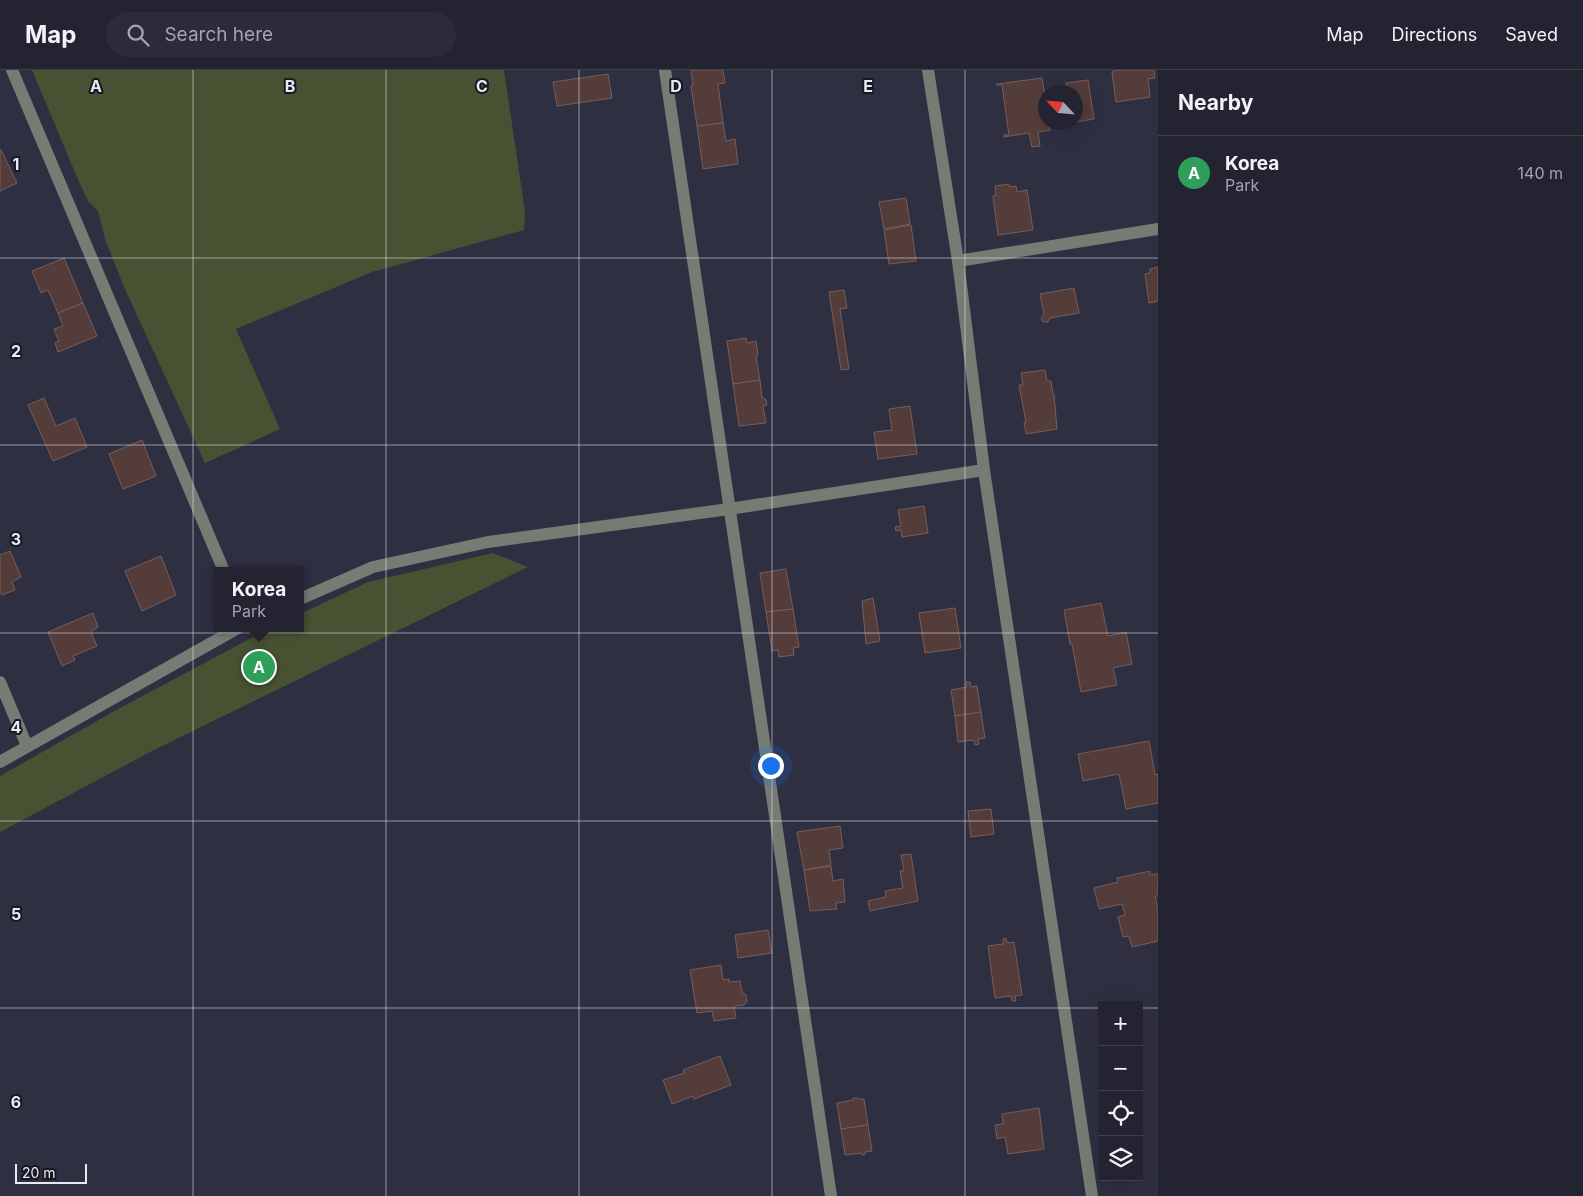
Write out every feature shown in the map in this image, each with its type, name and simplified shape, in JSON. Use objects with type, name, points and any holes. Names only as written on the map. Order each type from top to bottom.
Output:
[{"type":"street","points":[[12,70],[222,567]]},
{"type":"street","points":[[665,70],[830,1196]]},
{"type":"street","points":[[928,70],[958,262],[984,470],[1092,1196]]},
{"type":"street","points":[[958,262],[1158,230]]},
{"type":"street","points":[[304,598],[372,567],[488,542],[729,509],[984,470]]},
{"type":"street","points":[[0,762],[231,632]]},
{"type":"street","points":[[0,682],[27,746]]},
{"type":"green space","points":[[32,70],[504,70],[525,212],[524,230],[372,272],[236,329],[280,429],[205,463],[124,287],[105,239],[98,211],[88,201],[79,182]]},
{"type":"green space","points":[[493,553],[528,567],[152,751],[0,832],[0,776],[118,709],[262,632],[304,632],[304,612],[368,582]]},
{"type":"building","points":[[691,70],[723,70],[725,83],[718,84],[723,123],[697,126],[691,86],[693,85]]},
{"type":"building","points":[[1116,70],[1154,70],[1155,78],[1148,79],[1150,97],[1116,102],[1112,72]]},
{"type":"building","points":[[608,74],[612,98],[557,106],[553,82]]},
{"type":"building","points":[[1042,78],[1043,85],[1038,85],[1038,130],[1050,130],[1038,132],[1040,146],[1032,147],[1029,133],[1004,137],[1004,135],[1009,135],[1002,85],[997,84]]},
{"type":"building","points":[[1088,80],[1094,119],[1083,121],[1083,85],[1066,85],[1066,83]]},
{"type":"building","points":[[723,123],[726,141],[735,139],[738,164],[703,169],[697,126]]},
{"type":"building","points":[[0,150],[17,183],[0,191]]},
{"type":"building","points":[[1009,184],[1009,187],[1016,186],[1017,192],[1027,190],[1033,230],[998,235],[993,196],[996,195],[995,186]]},
{"type":"building","points":[[906,198],[910,224],[884,229],[879,202]]},
{"type":"building","points":[[911,225],[916,261],[889,264],[884,230]]},
{"type":"building","points":[[64,258],[83,303],[58,313],[48,290],[41,293],[32,271]]},
{"type":"building","points":[[1158,267],[1158,301],[1149,303],[1145,274],[1150,273],[1150,269]]},
{"type":"building","points":[[1074,288],[1079,313],[1050,318],[1048,322],[1043,322],[1041,318],[1044,314],[1040,294]]},
{"type":"building","points":[[844,290],[847,308],[840,309],[849,369],[841,370],[829,292]]},
{"type":"building","points":[[83,303],[97,336],[58,352],[55,343],[59,341],[54,329],[63,326],[58,313]]},
{"type":"building","points":[[746,338],[747,343],[756,341],[758,355],[756,356],[760,380],[733,384],[727,341]]},
{"type":"building","points":[[1045,370],[1047,381],[1051,381],[1054,394],[1057,429],[1026,434],[1024,422],[1026,422],[1019,385],[1023,385],[1021,373]]},
{"type":"building","points":[[760,380],[762,398],[766,400],[767,405],[763,406],[766,423],[739,426],[733,384]]},
{"type":"building","points":[[44,398],[56,426],[75,418],[87,447],[53,461],[28,405]]},
{"type":"building","points":[[910,406],[917,454],[878,459],[874,432],[892,430],[889,409]]},
{"type":"building","points":[[142,440],[156,476],[123,489],[109,454]]},
{"type":"building","points":[[924,506],[928,533],[902,537],[901,530],[896,531],[895,527],[901,526],[898,510]]},
{"type":"building","points":[[10,551],[21,577],[12,582],[15,590],[2,595],[0,591],[0,555]]},
{"type":"building","points":[[161,556],[176,595],[142,611],[125,571]]},
{"type":"building","points":[[786,569],[793,609],[766,612],[760,573]]},
{"type":"building","points":[[873,598],[880,641],[866,644],[862,601]]},
{"type":"building","points":[[1101,603],[1108,636],[1126,632],[1132,664],[1113,668],[1117,685],[1081,692],[1064,610]]},
{"type":"building","points":[[955,608],[961,648],[925,653],[919,613]]},
{"type":"building","points":[[793,609],[799,647],[793,648],[794,655],[779,657],[778,650],[772,651],[766,612]]},
{"type":"building","points":[[93,613],[98,627],[91,632],[97,646],[73,656],[75,660],[62,666],[48,632]]},
{"type":"building","points":[[966,682],[970,682],[971,687],[977,686],[981,712],[955,716],[951,690],[967,687]]},
{"type":"building","points":[[981,712],[985,738],[978,739],[979,744],[975,745],[974,740],[958,742],[955,716]]},
{"type":"building","points":[[1149,741],[1155,775],[1158,774],[1158,803],[1126,809],[1119,774],[1083,781],[1078,754]]},
{"type":"building","points":[[991,809],[994,834],[971,837],[968,811]]},
{"type":"building","points":[[840,826],[843,848],[829,850],[831,865],[804,870],[797,832]]},
{"type":"building","points":[[911,854],[918,901],[870,911],[868,901],[886,897],[885,891],[903,888],[900,871],[904,871],[901,855]]},
{"type":"building","points":[[831,866],[833,881],[843,879],[845,902],[836,903],[837,909],[810,911],[804,870]]},
{"type":"building","points":[[1150,871],[1150,875],[1158,874],[1158,896],[1155,896],[1158,910],[1158,941],[1132,947],[1129,936],[1123,937],[1118,917],[1125,915],[1122,904],[1099,909],[1094,888],[1118,882],[1117,878]]},
{"type":"building","points":[[768,930],[772,953],[738,958],[735,935]]},
{"type":"building","points":[[1006,938],[1007,943],[1014,942],[1022,995],[1015,996],[1016,1001],[1012,1001],[1011,996],[995,998],[988,946],[1003,944],[1003,939]]},
{"type":"building","points":[[721,965],[723,980],[729,979],[729,982],[740,981],[742,992],[746,995],[747,1001],[744,1005],[734,1006],[736,1018],[714,1021],[712,1011],[697,1013],[690,970]]},
{"type":"building","points":[[720,1056],[731,1085],[694,1099],[693,1096],[672,1104],[663,1080],[684,1073],[683,1070]]},
{"type":"building","points":[[853,1098],[864,1099],[868,1125],[841,1129],[837,1103],[853,1100]]},
{"type":"building","points":[[1039,1108],[1044,1149],[1008,1154],[1005,1137],[997,1139],[995,1125],[1003,1124],[1002,1114]]},
{"type":"building","points":[[868,1125],[872,1151],[865,1152],[862,1155],[861,1153],[845,1155],[841,1129]]},
{"type":"place","name":"Korea","points":[[259,667]]}]
